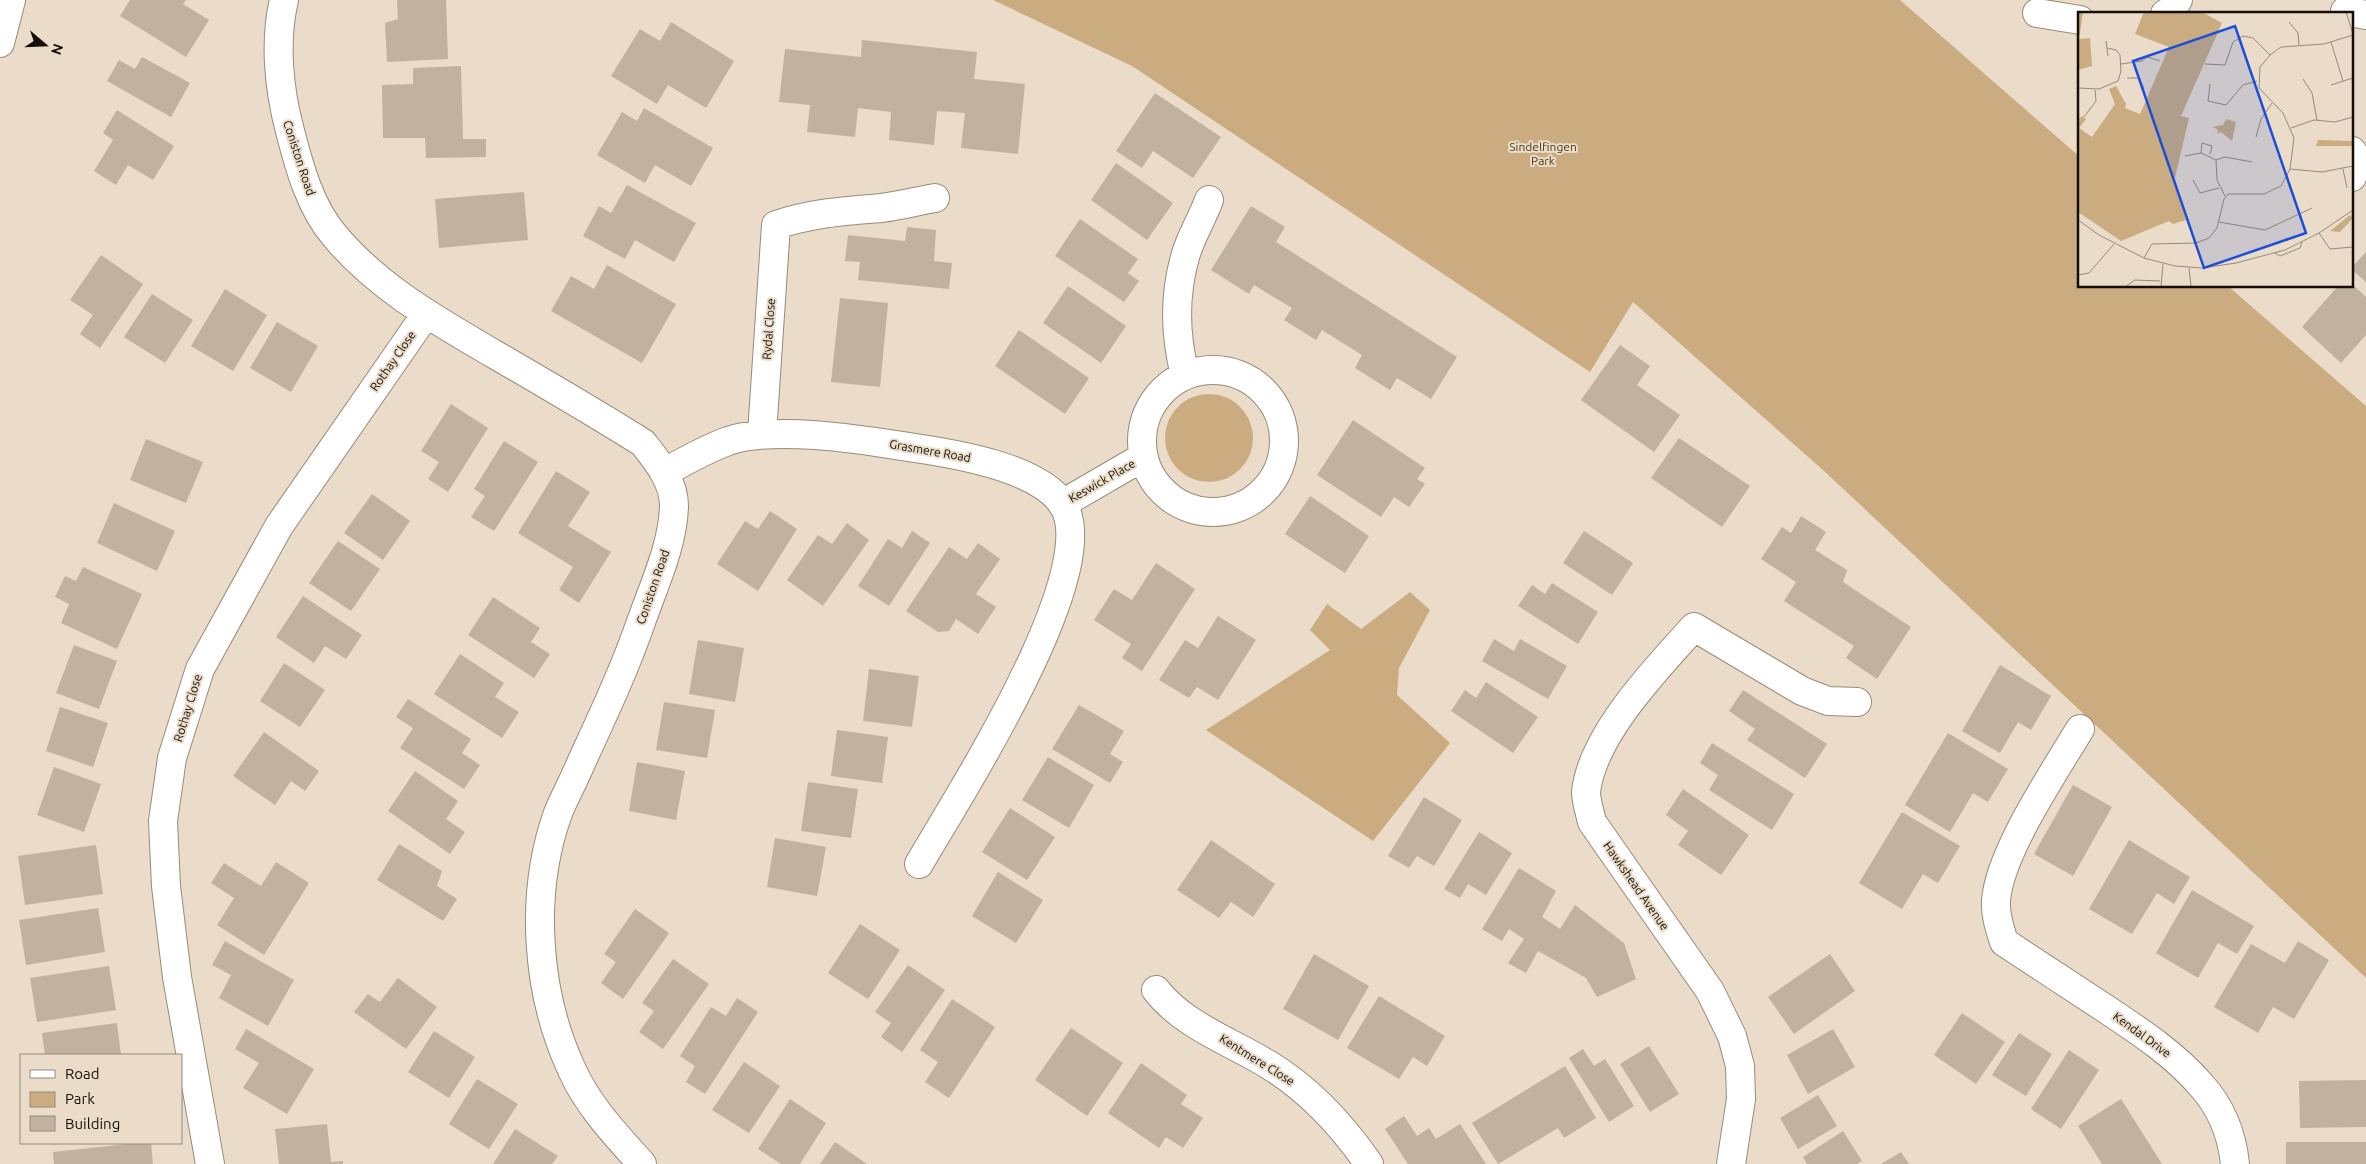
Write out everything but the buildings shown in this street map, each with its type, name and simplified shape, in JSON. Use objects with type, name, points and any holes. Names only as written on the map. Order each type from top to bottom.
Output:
[{"type":"street","points":[[0,43],[11,0]]},
{"type":"street","name":"Coniston Road","points":[[284,0],[279,52],[282,101],[296,155],[313,200],[333,234],[368,270],[426,314],[643,443],[665,472],[674,504],[667,549],[631,652],[558,814],[544,871],[541,917],[543,968],[553,1022],[572,1071],[606,1124],[642,1164]]},
{"type":"street","points":[[2168,12],[2178,0]]},
{"type":"street","points":[[2037,13],[2078,20]]},
{"type":"street","points":[[2354,154],[2358,160],[2354,171]]},
{"type":"street","name":"Rydal Close","points":[[762,434],[776,225],[805,216],[883,208],[935,198]]},
{"type":"street","points":[[1185,375],[1178,349],[1176,314],[1185,256],[1210,200]]},
{"type":"street","name":"Rothay Close","points":[[210,1164],[177,977],[166,886],[163,821],[172,758],[200,669],[279,526],[426,314]]},
{"type":"street","name":"Keswick Place","points":[[1209,369],[1234,372],[1251,380],[1270,397],[1281,419],[1285,441],[1280,466],[1268,487],[1248,504],[1224,513],[1196,511],[1173,501],[1155,484],[1142,457],[1141,432],[1149,409],[1164,388],[1185,375],[1209,369]]},
{"type":"street","name":"Grasmere Road","points":[[665,472],[728,441],[762,434],[851,438],[963,455],[1022,474],[1047,489],[1062,504],[1070,529],[1068,562],[1057,606],[1032,664],[920,864]]},
{"type":"street","name":"Keswick Place","points":[[1062,504],[1142,457]]},
{"type":"street","name":"Hawkshead Avenue","points":[[1731,1164],[1741,1099],[1740,1066],[1732,1036],[1710,991],[1592,822],[1586,793],[1596,758],[1623,710],[1694,627],[1802,691],[1828,701],[1857,702]]},
{"type":"street","name":"Kendal Drive","points":[[2080,729],[2016,839],[2002,874],[1996,900],[1998,922],[2004,942],[2132,1026],[2178,1062],[2202,1085],[2220,1113],[2233,1144],[2235,1164]]},
{"type":"street","name":"Kentmere Close","points":[[1156,990],[1180,1014],[1271,1066],[1301,1088],[1330,1114],[1353,1140],[1369,1164]]},
{"type":"green space","name":"Sindelfingen Park","points":[[993,0],[1900,0],[2078,155],[2078,288],[2230,288],[2366,406],[2366,978],[1823,470],[1633,302],[1590,372],[1132,66]]},
{"type":"green space","points":[[1200,394],[1218,394],[1234,401],[1246,413],[1253,429],[1253,447],[1246,463],[1234,475],[1218,482],[1200,482],[1184,475],[1172,463],[1165,447],[1165,429],[1172,413],[1184,401]]},
{"type":"green space","points":[[1410,592],[1430,610],[1399,668],[1397,695],[1450,743],[1373,841],[1206,730],[1330,650],[1310,630],[1327,604],[1361,629]]}]
